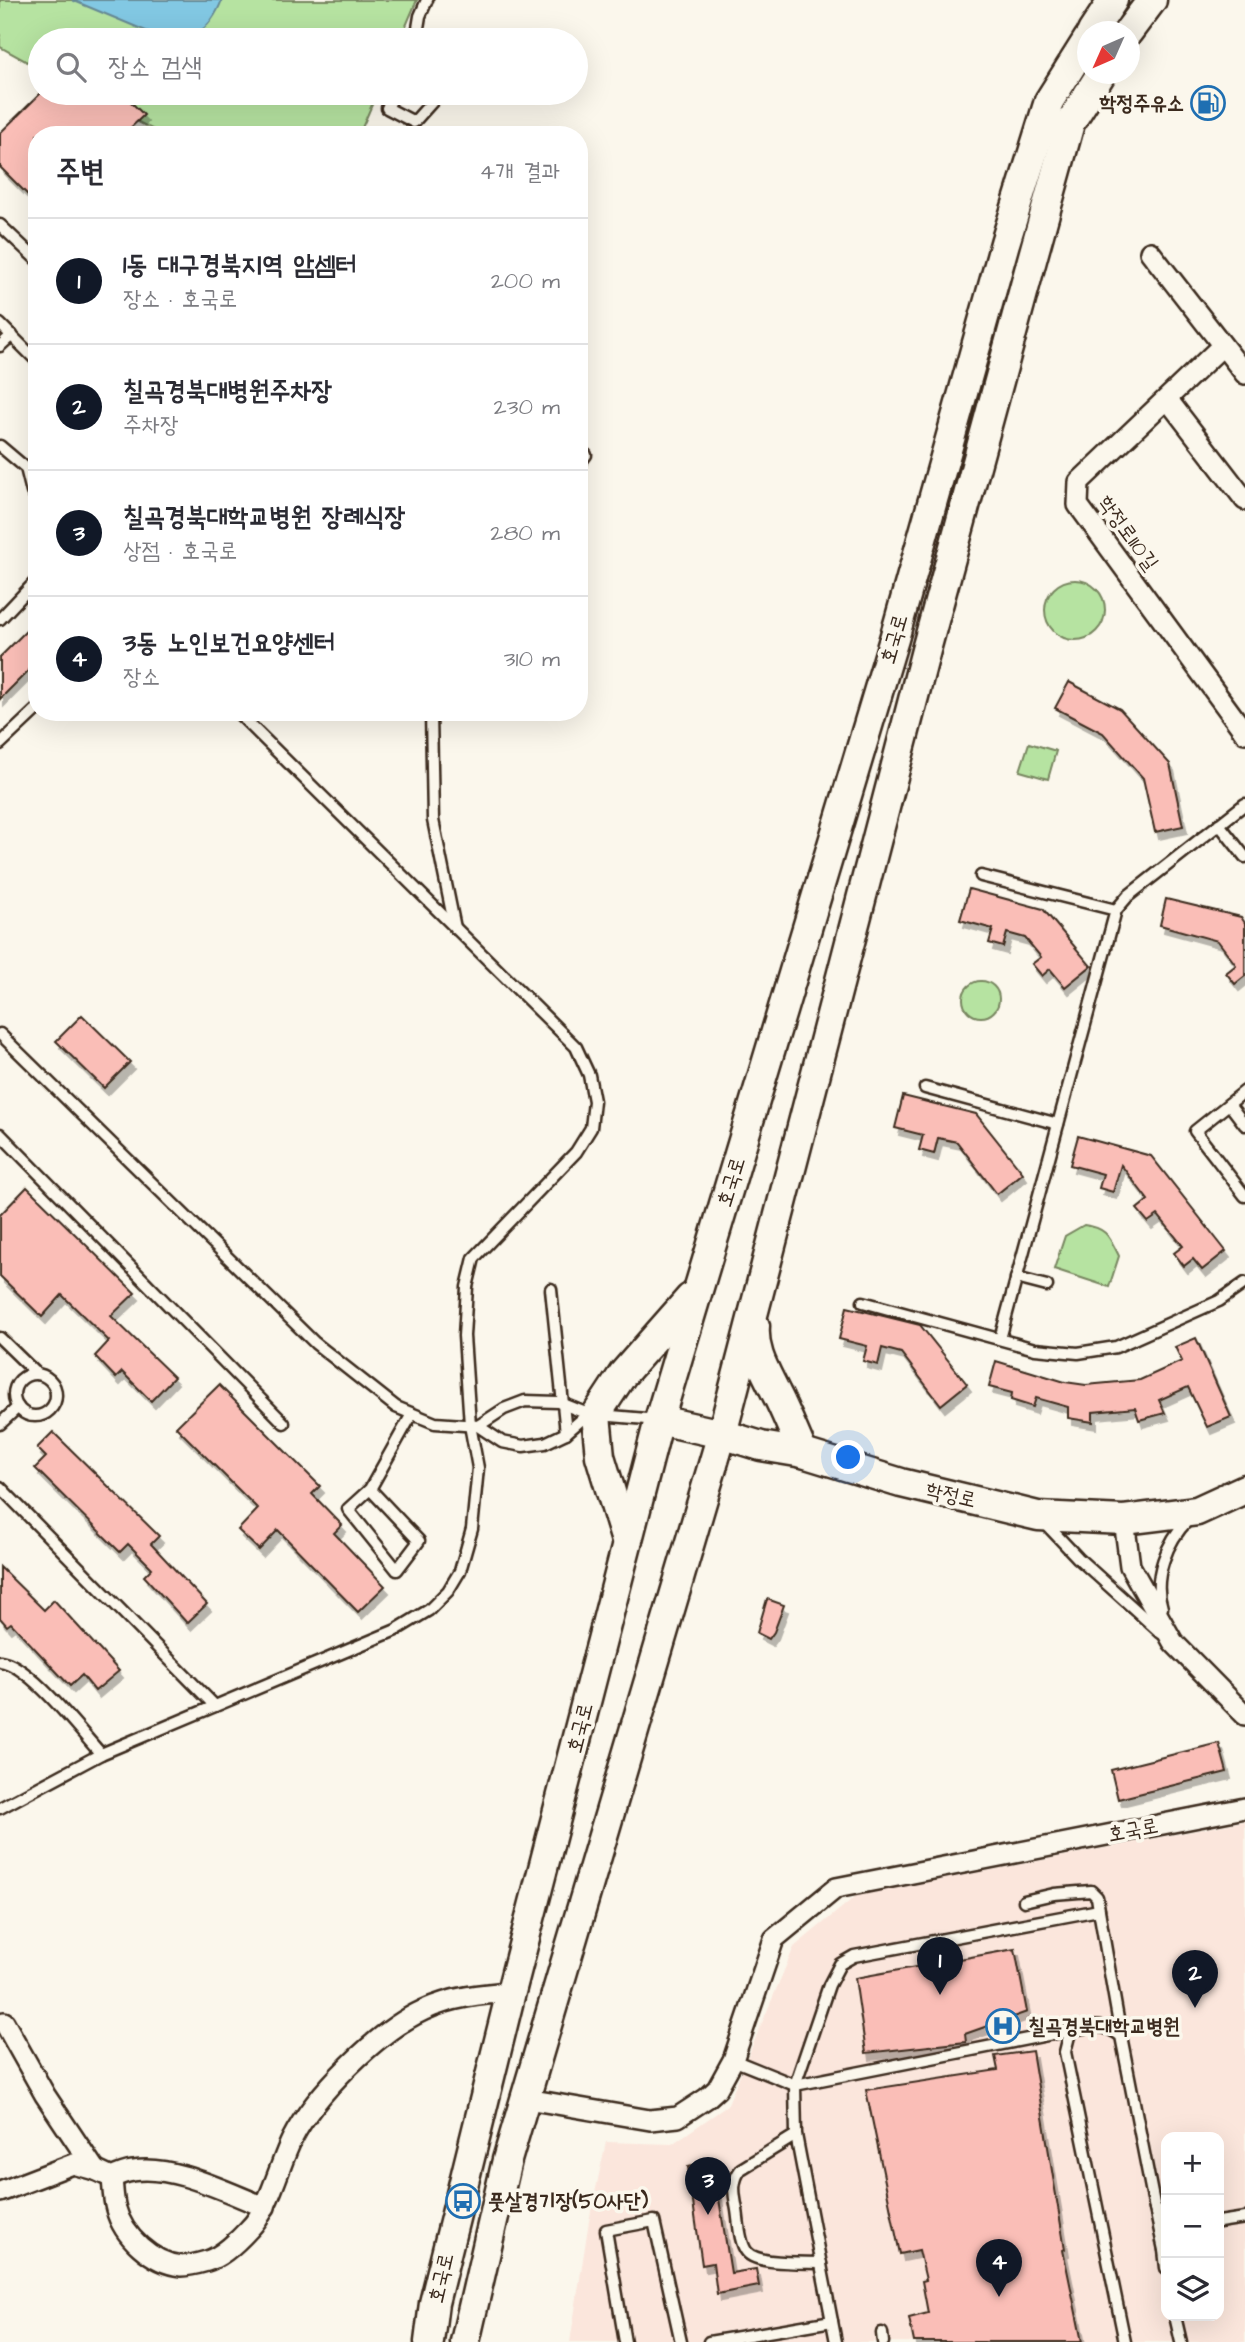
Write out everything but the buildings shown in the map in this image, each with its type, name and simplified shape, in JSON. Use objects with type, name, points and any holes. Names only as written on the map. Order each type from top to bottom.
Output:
[{"type":"main road","points":[[1099,21],[1113,0]]},
{"type":"main road","points":[[1136,21],[1152,0]]},
{"type":"main road","name":"호국로","points":[[429,2342],[434,2303],[511,1992],[659,1420],[890,653],[1005,243],[1049,101],[1077,55]]},
{"type":"main road","name":"호국로","points":[[465,2342],[507,2160],[722,1434],[926,650],[1066,136],[1070,123],[1095,84]]},
{"type":"main road","points":[[627,1544],[600,1456],[592,1415],[623,1374],[699,1288]]},
{"type":"main road","points":[[758,1292],[754,1338],[762,1367],[803,1453]]},
{"type":"main road","name":"학정로","points":[[659,1420],[761,1446],[803,1453],[901,1483],[1038,1516],[1124,1520],[1197,1511],[1245,1489]]},
{"type":"street","points":[[1150,252],[1245,374]]},
{"type":"street","name":"학정로110길","points":[[1223,346],[1079,482],[1078,505],[1245,733]]},
{"type":"street","points":[[1168,400],[1245,500]]},
{"type":"street","points":[[1124,1520],[1130,1566],[1172,1642],[1245,1715]]},
{"type":"street","name":"호국로","points":[[527,2099],[650,2120],[678,2117],[707,2098],[717,2089],[733,2060],[774,1939],[836,1888],[1245,1808]]},
{"type":"street","points":[[4,2021],[45,2095],[103,2174],[128,2234],[152,2256],[181,2266],[210,2260],[251,2228],[265,2207],[293,2136],[315,2103],[389,2031],[424,2010],[470,1994],[511,1992]]},
{"type":"street","points":[[0,2192],[73,2164],[103,2174],[151,2171],[181,2176],[265,2207]]},
{"type":"lane","points":[[418,28],[427,0]]},
{"type":"lane","points":[[389,105],[387,108],[414,122],[429,105]]},
{"type":"lane","points":[[0,225],[28,251]]},
{"type":"lane","points":[[0,324],[28,352]]},
{"type":"lane","points":[[0,346],[12,335]]},
{"type":"lane","points":[[0,446],[26,468],[28,476]]},
{"type":"lane","points":[[0,619],[28,589]]},
{"type":"lane","points":[[0,744],[28,718]]},
{"type":"lane","points":[[0,1808],[101,1754],[396,1630],[429,1610],[448,1591],[460,1571],[472,1530],[478,1468],[464,1336],[467,1287],[474,1258],[576,1152],[591,1128],[594,1101],[589,1075],[576,1047],[246,721]]},
{"type":"lane","points":[[431,721],[433,820],[455,928]]},
{"type":"lane","points":[[1000,1339],[1116,910],[1128,896],[1245,804]]},
{"type":"lane","points":[[1219,824],[1245,858]]},
{"type":"lane","points":[[981,876],[1116,910]]},
{"type":"lane","points":[[0,1034],[315,1343],[396,1407],[435,1423],[474,1426],[502,1442],[523,1446],[545,1443],[566,1433],[592,1415]]},
{"type":"lane","points":[[0,1051],[8,1042]]},
{"type":"lane","points":[[925,1088],[1058,1124]]},
{"type":"lane","points":[[1245,1091],[1195,1130],[1245,1196]]},
{"type":"lane","points":[[1229,1104],[1245,1125]]},
{"type":"lane","points":[[0,1134],[284,1423]]},
{"type":"lane","points":[[1016,1278],[1047,1286]]},
{"type":"lane","points":[[863,1302],[1035,1349],[1078,1353],[1116,1347],[1219,1301],[1245,1283]]},
{"type":"lane","points":[[551,1289],[566,1433]]},
{"type":"lane","points":[[0,1338],[37,1374],[50,1380],[54,1386],[56,1393],[53,1406],[42,1415],[35,1416],[28,1415],[18,1407],[14,1394],[24,1377],[37,1374]]},
{"type":"lane","points":[[474,1426],[503,1409],[525,1401],[558,1402],[592,1415],[659,1420]]},
{"type":"lane","points":[[0,1424],[18,1407]]},
{"type":"lane","points":[[370,1489],[419,1541],[397,1570],[348,1509],[370,1489],[412,1414]]},
{"type":"lane","points":[[0,1488],[215,1706]]},
{"type":"lane","points":[[1172,1642],[1159,1598],[1162,1562],[1179,1530],[1197,1511]]},
{"type":"lane","points":[[1038,1516],[1078,1558],[1172,1642]]},
{"type":"lane","points":[[0,1661],[8,1662],[28,1675],[101,1754]]},
{"type":"lane","points":[[1024,1901],[1054,1894],[1091,1891],[1097,1897],[1121,2036],[1161,2232]]},
{"type":"lane","points":[[836,2342],[796,2135],[795,2085],[829,1984],[840,1964],[854,1956],[1099,1910]]},
{"type":"lane","points":[[733,2060],[795,2085],[1094,2024],[1113,2029],[1121,2036]]},
{"type":"lane","points":[[1073,2029],[1065,2052],[1125,2342]]},
{"type":"lane","points":[[796,2135],[741,2169],[734,2177],[733,2190],[748,2253],[760,2260],[821,2263]]},
{"type":"lane","points":[[1155,2209],[1161,2213]]},
{"type":"lane","points":[[1224,2221],[1245,2218]]},
{"type":"lane","points":[[625,2342],[606,2230],[654,2221],[681,2342]]},
{"type":"lane","points":[[709,2342],[832,2321]]},
{"type":"lane","points":[[1176,2321],[1181,2342]]},
{"type":"shaded area","name":"칠곡경북대학교병원","points":[[1245,1821],[1245,2342],[570,2342],[589,2221],[606,2142],[672,2144],[727,2106],[794,1947],[856,1896]]},
{"type":"green space","points":[[0,0],[417,0],[405,28],[28,28],[28,62],[0,47]]},
{"type":"green space","points":[[106,105],[372,105],[363,126],[146,126]]},
{"type":"green space","points":[[1075,580],[1092,585],[1100,593],[1105,610],[1100,627],[1092,635],[1075,640],[1058,635],[1050,627],[1045,610],[1050,593],[1058,585]]},
{"type":"green space","points":[[1029,743],[1056,751],[1048,779],[1020,771]]},
{"type":"green space","points":[[981,981],[994,986],[999,999],[994,1012],[981,1017],[968,1012],[963,999],[968,986]]},
{"type":"green space","points":[[1084,1225],[1103,1231],[1119,1256],[1109,1287],[1054,1269],[1065,1236]]},
{"type":"water","points":[[72,0],[222,0],[212,20],[204,28],[139,28]]},
{"type":"place","name":"학정주유소","points":[[1208,103]]},
{"type":"place","name":"1동 대구경북지역 암셈터","points":[[940,1995]]},
{"type":"place","name":"칠곡경북대병원주차장","points":[[1195,2008]]},
{"type":"place","name":"칠곡경북대학교병원","points":[[1003,2026]]},
{"type":"place","name":"풋살경기장(50사단)","points":[[463,2201]]},
{"type":"place","name":"칠곡경북대학교병원 장례식장","points":[[708,2215]]},
{"type":"place","name":"3동 노인보건요양센터","points":[[999,2297]]}]
